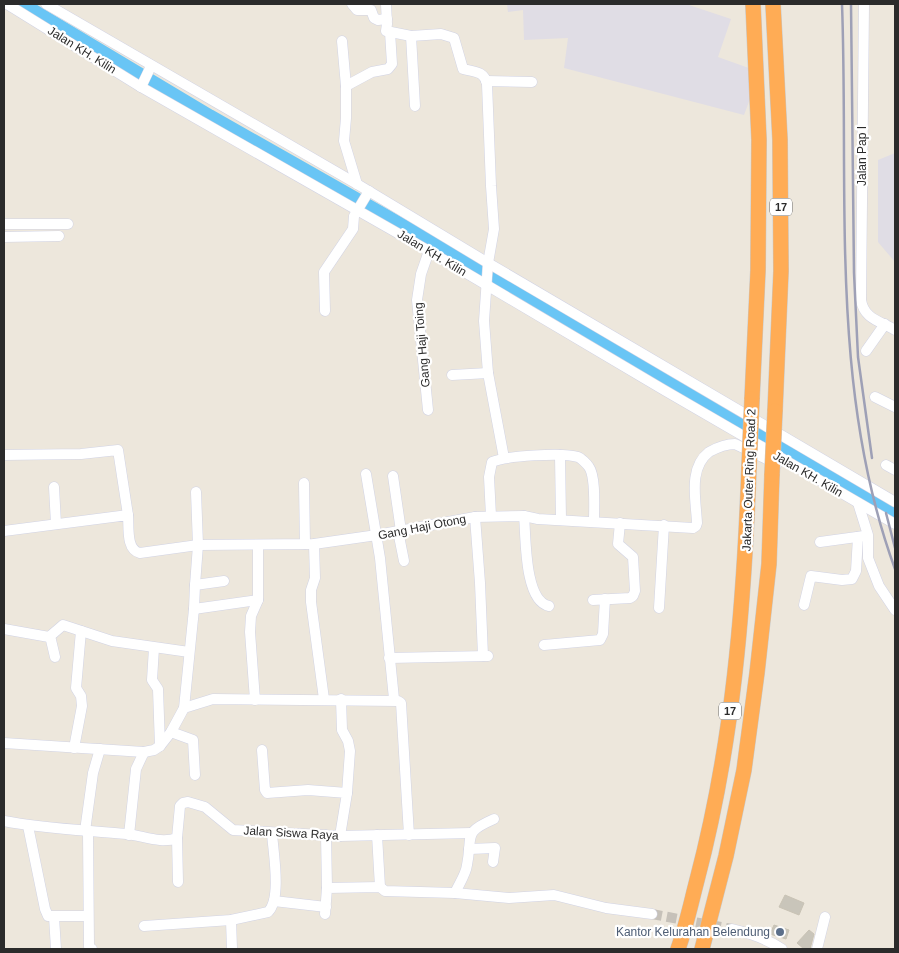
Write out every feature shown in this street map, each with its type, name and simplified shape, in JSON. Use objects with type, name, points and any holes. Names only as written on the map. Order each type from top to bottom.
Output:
[{"type":"highway","name":"Jakarta Outer Ring Road 2","points":[[678,949],[706,848],[724,762],[736,672],[746,564],[758,270],[759,150],[753,4]]},
{"type":"highway","name":"Jakarta Outer Ring Road 2","points":[[702,949],[726,856],[744,770],[758,673],[769,564],[781,271],[780,140],[773,4]]},
{"type":"street","name":"Jalan KH. Kilin","points":[[7,4],[142,84],[488,266],[895,502]]},
{"type":"street","name":"Jalan KH. Kilin","points":[[46,4],[57,7],[149,68],[356,184],[363,201],[429,251],[895,524]]},
{"type":"street","points":[[352,4],[357,10],[371,10],[374,18],[378,20],[387,20]]},
{"type":"street","points":[[386,4],[386,31],[411,36],[441,34],[454,38],[463,69],[480,73],[485,77],[494,229],[488,266],[484,321],[488,373],[504,458]]},
{"type":"street","name":"Jalan Pap I","points":[[864,4],[862,308],[873,318],[885,324]]},
{"type":"street","points":[[346,86],[372,72],[388,69],[392,64],[390,32]]},
{"type":"street","points":[[411,36],[415,106]]},
{"type":"street","points":[[342,41],[346,86],[344,141],[356,184]]},
{"type":"street","points":[[142,84],[149,68]]},
{"type":"street","points":[[486,81],[532,82]]},
{"type":"street","points":[[325,311],[324,272],[353,228],[354,216],[363,201]]},
{"type":"street","points":[[4,224],[68,224]]},
{"type":"street","points":[[4,237],[59,236]]},
{"type":"street","name":"Gang Haji Toing","points":[[428,410],[417,300],[421,274],[429,251]]},
{"type":"street","points":[[866,351],[885,324],[895,330]]},
{"type":"street","points":[[452,375],[488,373]]},
{"type":"street","points":[[875,397],[895,407]]},
{"type":"street","name":"Gang Haji Otong","points":[[128,515],[131,546],[137,553],[198,545],[310,544],[491,516],[524,516],[538,519],[693,528],[696,526],[695,478],[698,466],[706,455],[717,447],[735,444],[790,470],[799,469]]},
{"type":"street","points":[[4,455],[81,454],[118,450],[128,515],[4,531]]},
{"type":"street","points":[[560,455],[561,520]]},
{"type":"street","points":[[491,516],[490,468],[492,462],[504,458],[560,455],[579,457],[589,467],[592,475],[594,521]]},
{"type":"street","points":[[366,474],[377,535],[394,700]]},
{"type":"street","points":[[393,476],[404,561]]},
{"type":"street","points":[[304,483],[310,544],[316,578],[311,590],[311,602],[324,699]]},
{"type":"street","points":[[54,487],[56,524]]},
{"type":"street","points":[[4,743],[144,752],[154,750],[160,746],[171,732],[184,708],[198,545],[196,492]]},
{"type":"street","points":[[858,503],[868,558],[879,586],[895,610]]},
{"type":"street","points":[[524,516],[529,582],[540,603],[548,606]]},
{"type":"street","points":[[389,658],[486,656],[475,517]]},
{"type":"street","points":[[593,600],[630,598],[635,591],[634,560],[618,544],[620,523]]},
{"type":"street","points":[[659,608],[664,525]]},
{"type":"street","points":[[820,542],[863,536]]},
{"type":"street","points":[[804,605],[811,576],[842,580],[852,579],[856,571],[863,536]]},
{"type":"street","points":[[255,700],[250,632],[251,616],[258,600],[258,545]]},
{"type":"street","points":[[195,585],[224,581]]},
{"type":"street","points":[[544,645],[600,640],[603,634],[605,599]]},
{"type":"street","points":[[194,609],[258,600]]},
{"type":"street","points":[[48,637],[63,625],[112,641],[189,652]]},
{"type":"street","points":[[4,629],[48,637],[51,640],[55,657]]},
{"type":"street","points":[[74,748],[82,706],[82,696],[76,688],[81,631]]},
{"type":"street","points":[[154,648],[152,680],[158,689],[160,746]]},
{"type":"street","points":[[184,708],[213,699],[394,700],[401,703],[409,834]]},
{"type":"street","points":[[340,836],[347,793],[350,751],[348,741],[342,730],[341,699]]},
{"type":"street","points":[[171,732],[194,740],[195,775]]},
{"type":"street","points":[[92,949],[89,948],[87,832],[93,773],[100,750]]},
{"type":"street","points":[[262,750],[265,790],[267,793],[308,790],[347,793]]},
{"type":"street","points":[[129,834],[136,768],[144,752]]},
{"type":"street","name":"Jalan Siswa Raya","points":[[177,838],[180,806],[188,802],[205,807],[233,830],[340,836],[471,833]]},
{"type":"street","points":[[454,893],[467,866],[471,833],[477,826],[494,820]]},
{"type":"street","points":[[4,821],[28,826],[129,834],[164,841],[177,838],[178,882]]},
{"type":"street","points":[[28,826],[48,916],[88,916]]},
{"type":"street","points":[[144,926],[231,920],[268,912],[274,902],[276,885],[272,833]]},
{"type":"street","points":[[274,902],[325,910],[327,888],[326,835]]},
{"type":"street","points":[[377,835],[380,887]]},
{"type":"street","points":[[469,849],[495,848],[493,862]]},
{"type":"street","points":[[327,888],[380,887],[385,891],[454,893],[509,898],[554,895],[606,908],[652,914]]},
{"type":"street","points":[[54,917],[56,949]]},
{"type":"street","points":[[817,949],[826,917]]},
{"type":"street","points":[[231,920],[232,949]]},
{"type":"street","points":[[732,929],[749,933],[782,949]]},
{"type":"shaded area","points":[[507,4],[686,4],[731,19],[718,57],[760,72],[744,115],[564,68],[568,38],[524,40],[523,10],[508,12]]},
{"type":"shaded area","points":[[895,153],[895,262],[878,242],[878,160]]},
{"type":"building","points":[[785,895],[804,903],[799,915],[779,907]]},
{"type":"building","name":"Kantor Kelurahan Belendung","points":[[774,925],[789,930],[786,939],[770,934]]},
{"type":"building","points":[[809,930],[814,934],[810,949],[804,949],[797,943]]},
{"type":"waterway","points":[[20,4],[209,117],[507,286],[895,515]]},
{"type":"tunnel","points":[[652,914],[732,929]]},
{"type":"railway","points":[[842,4],[844,218],[846,290],[851,361],[860,431],[874,501],[895,569]]},
{"type":"railway","points":[[851,4],[854,273],[858,357],[872,458]]},
{"type":"railway","points":[[886,513],[895,548]]},
{"type":"place","name":"Kantor Kelurahan Belendung","points":[[780,932]]}]
